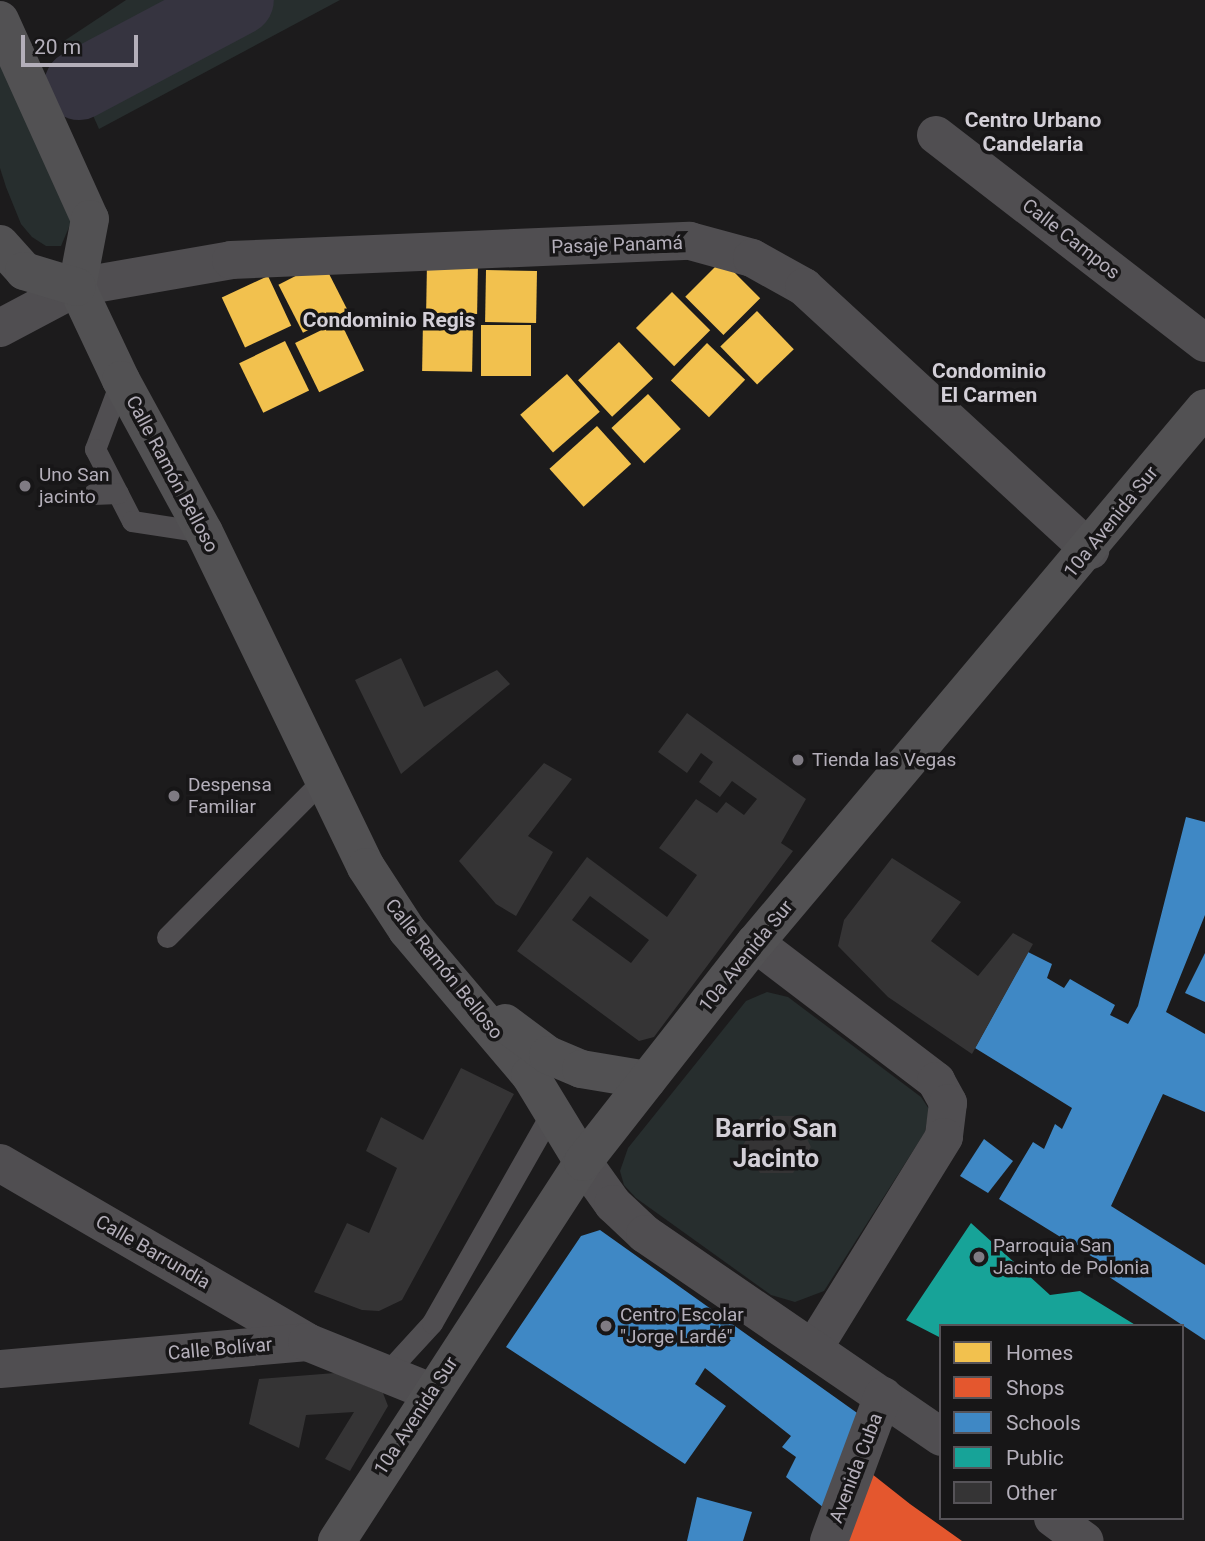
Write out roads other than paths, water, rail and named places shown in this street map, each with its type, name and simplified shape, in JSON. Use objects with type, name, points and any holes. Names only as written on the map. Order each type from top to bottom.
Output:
[{"type":"main road","points":[[0,20],[90,219],[77,287],[24,271],[0,244]]},
{"type":"main road","name":"Calle Ramón Belloso","points":[[77,287],[121,380],[204,532],[366,867],[407,930],[461,991],[553,1110],[583,1162]]},
{"type":"main road","name":"10a Avenida Sur","points":[[337,1541],[431,1392],[583,1162],[755,943],[1090,550],[1205,408]]},
{"type":"main road","points":[[461,991],[548,1055],[581,1069],[647,1080]]},
{"type":"street","name":"Calle Campos","points":[[936,135],[1205,343]]},
{"type":"street","name":"Pasaje Panamá","points":[[0,328],[77,287],[231,260],[690,242],[752,258],[804,287],[1090,550]]},
{"type":"street","points":[[755,943],[936,1080],[948,1103],[944,1137],[813,1349]]},
{"type":"street","name":"Calle Ramón Belloso","points":[[583,1162],[612,1204],[645,1234],[939,1436]]},
{"type":"street","name":"Calle Barrundia","points":[[0,1163],[307,1342]]},
{"type":"street","name":"Calle Bolívar","points":[[0,1368],[307,1342],[388,1371],[431,1392]]},
{"type":"street","name":"Avenida Cuba","points":[[829,1541],[883,1396]]},
{"type":"street","points":[[1056,1520],[1085,1541]]},
{"type":"lane","points":[[121,380],[95,449],[132,522],[204,532]]},
{"type":"lane","points":[[93,494],[118,493]]},
{"type":"lane","points":[[167,937],[323,780]]},
{"type":"lane","name":"10a Avenida Sur","points":[[388,1371],[432,1323],[553,1110]]},
{"type":"waterway","points":[[79,85],[239,0]]},
{"type":"place","name":"Uno San jacinto","points":[[25,486]]},
{"type":"place","name":"Tienda las Vegas","points":[[798,760]]},
{"type":"place","name":"Despensa Familiar","points":[[174,796]]},
{"type":"place","name":"Parroquia San Jacinto de Polonia","points":[[979,1257]]},
{"type":"place","name":"Centro Escolar \"Jorge Lardé\"","points":[[606,1326]]},
{"type":"district","name":"Centro Urbano Candelaria","points":[[1033,132]]},
{"type":"district","name":"Condominio Regis","points":[[389,320]]},
{"type":"district","name":"Condominio El Carmen","points":[[989,383]]},
{"type":"district","name":"Barrio San Jacinto","points":[[776,1144]]}]
